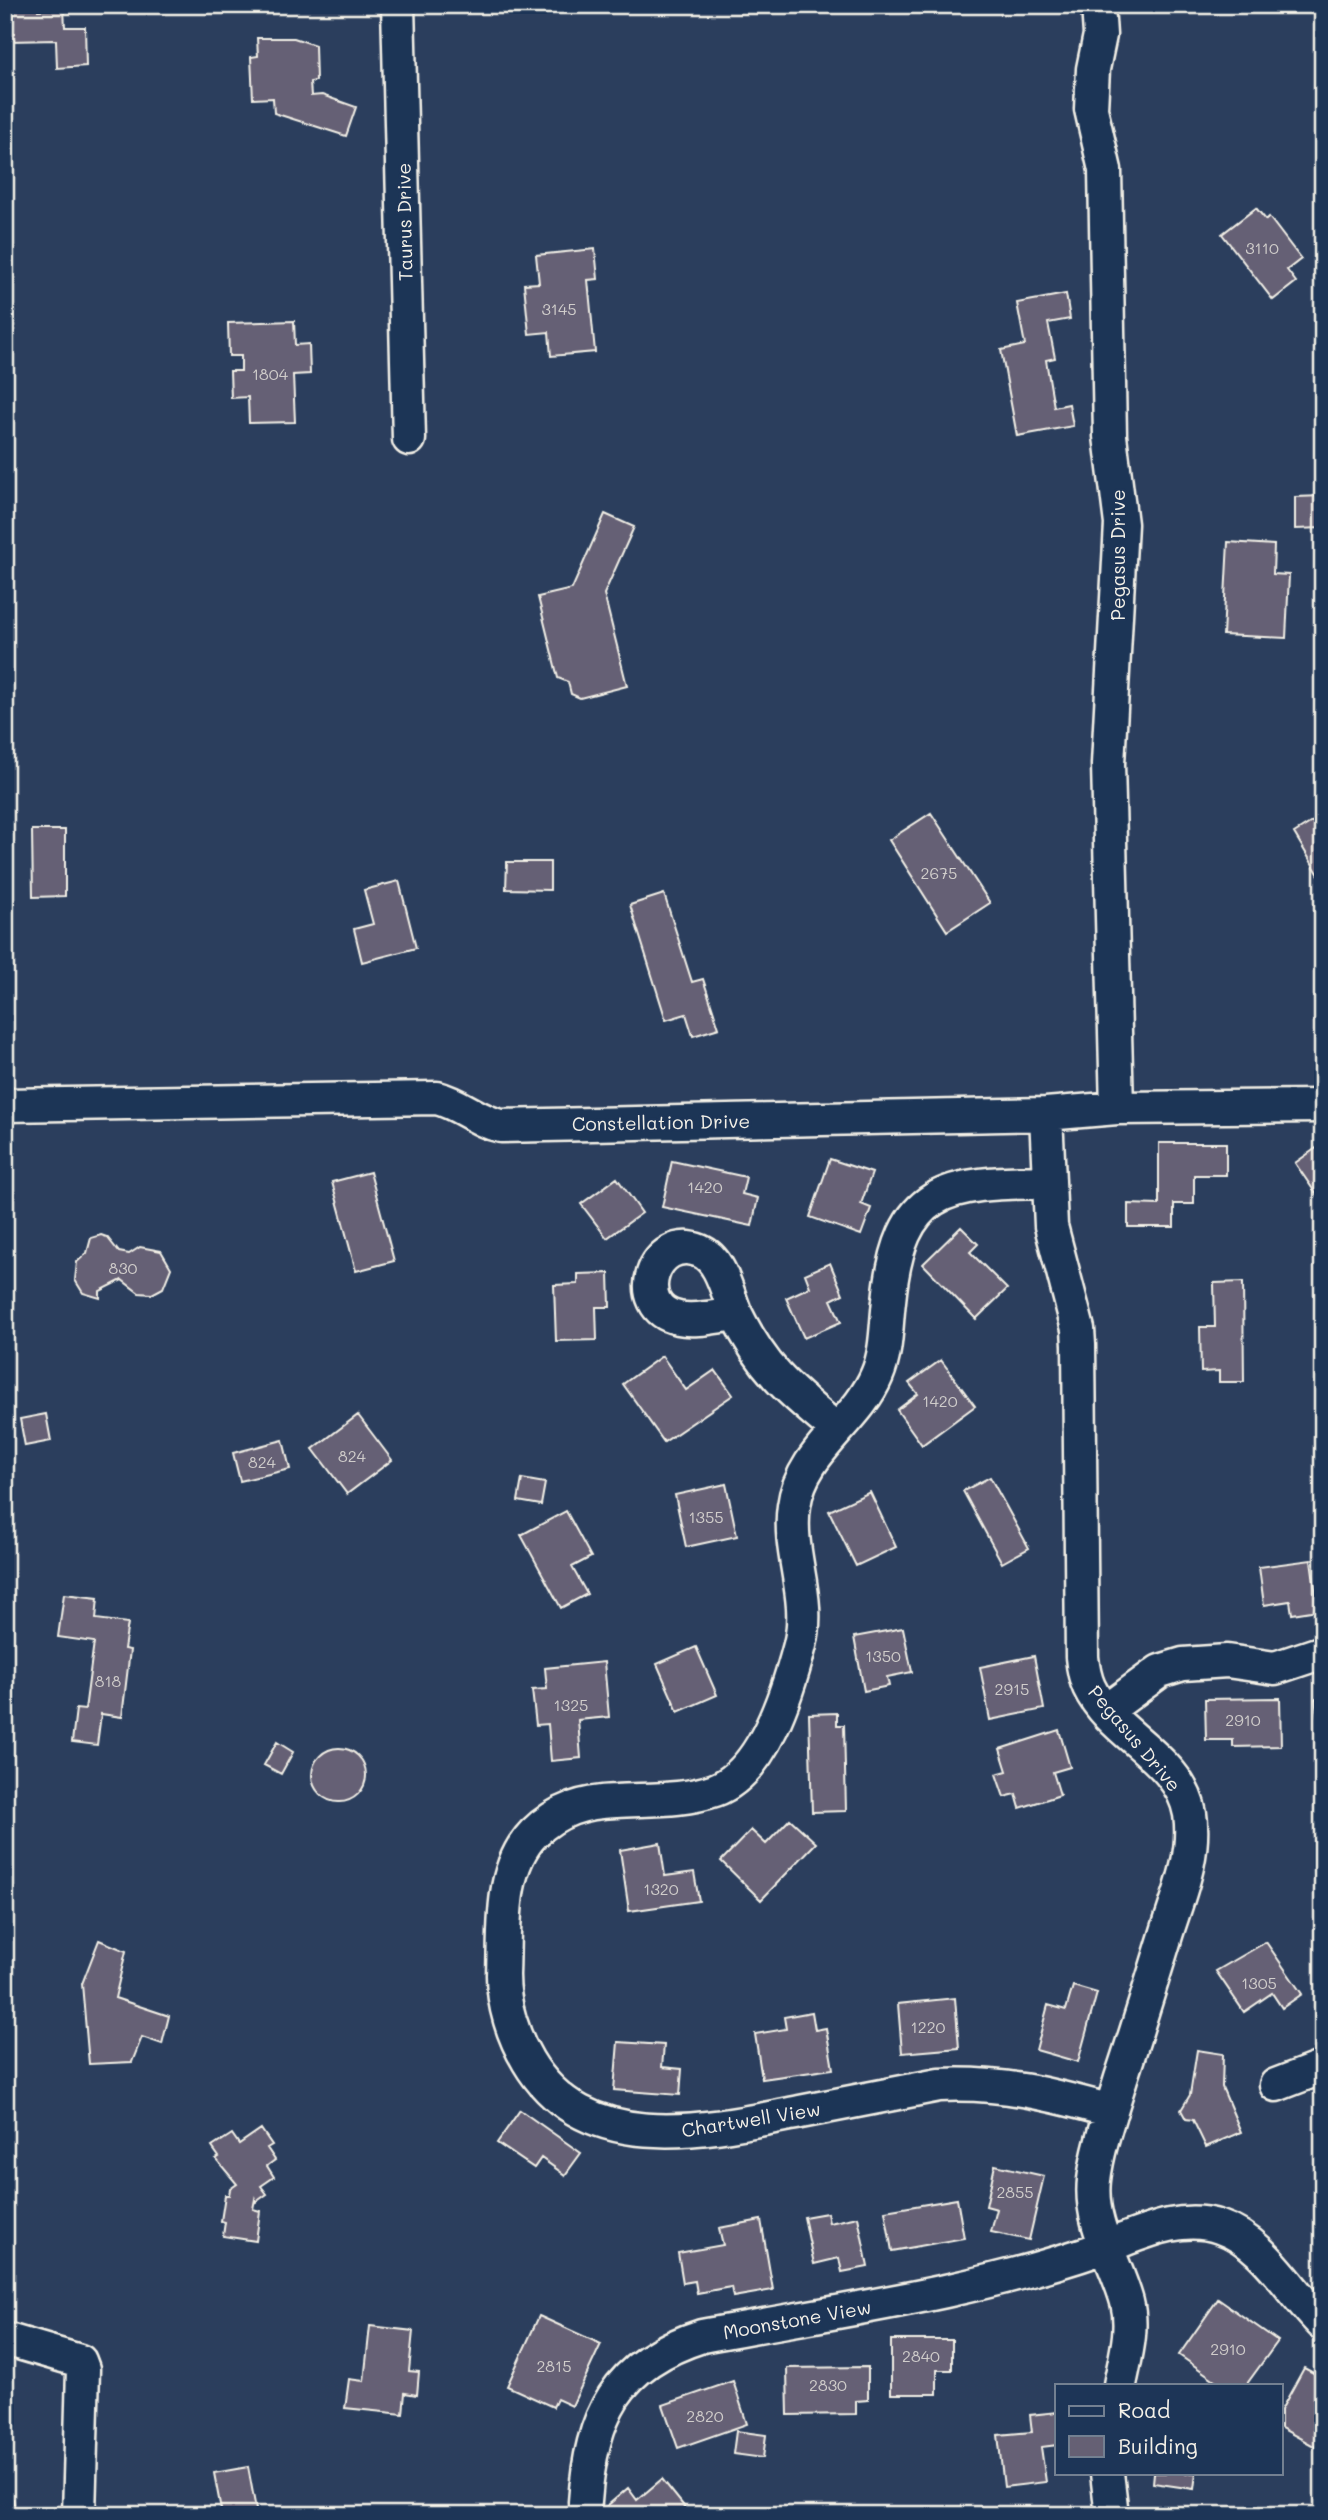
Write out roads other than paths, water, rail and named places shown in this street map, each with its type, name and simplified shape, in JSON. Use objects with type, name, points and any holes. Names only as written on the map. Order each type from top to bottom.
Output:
[{"type":"street","name":"Taurus Drive","points":[[398,5],[409,439]]},
{"type":"street","name":"Pegasus Drive","points":[[1098,5],[1100,35],[1093,69],[1091,109],[1105,170],[1110,436],[1121,524],[1108,764],[1118,1108]]},
{"type":"street","name":"Constellation Drive","points":[[5,1105],[437,1098],[449,1101],[484,1122],[501,1126],[1046,1114],[1118,1108],[1323,1106]]},
{"type":"street","name":"Pegasus Drive","points":[[1046,1114],[1047,1182],[1054,1244],[1078,1329],[1082,1657],[1090,1689],[1174,1779],[1189,1810],[1191,1826],[1187,1871],[1111,2110],[1094,2183],[1093,2203],[1127,2302],[1130,2333],[1120,2384]]},
{"type":"street","name":"Chartwell View","points":[[1047,1182],[971,1184],[935,1199],[919,1211],[905,1230],[895,1253],[884,1352],[877,1374],[802,1476],[796,1493],[793,1531],[804,1597],[800,1644],[773,1724],[750,1764],[720,1788],[700,1795],[598,1802],[568,1809],[532,1835],[518,1855],[509,1877],[503,1980],[505,2002],[522,2050],[535,2073],[554,2093],[577,2110],[605,2123],[635,2130],[702,2129],[939,2085],[973,2084],[1035,2090],[1111,2110]]},
{"type":"street","points":[[736,1314],[767,1368],[780,1383],[837,1430]]},
{"type":"street","points":[[1107,1710],[1160,1671],[1183,1664],[1227,1661],[1275,1668],[1323,1652]]},
{"type":"street","points":[[1276,2085],[1323,2067]]},
{"type":"street","name":"Moonstone View","points":[[585,2502],[591,2456],[609,2402],[643,2362],[670,2346],[702,2336],[1003,2280],[1170,2224],[1217,2225],[1236,2233],[1254,2246],[1323,2324]]},
{"type":"street","points":[[5,2339],[80,2361],[83,2369],[79,2515]]},
{"type":"street","points":[[1107,2474],[1112,2515]]}]
